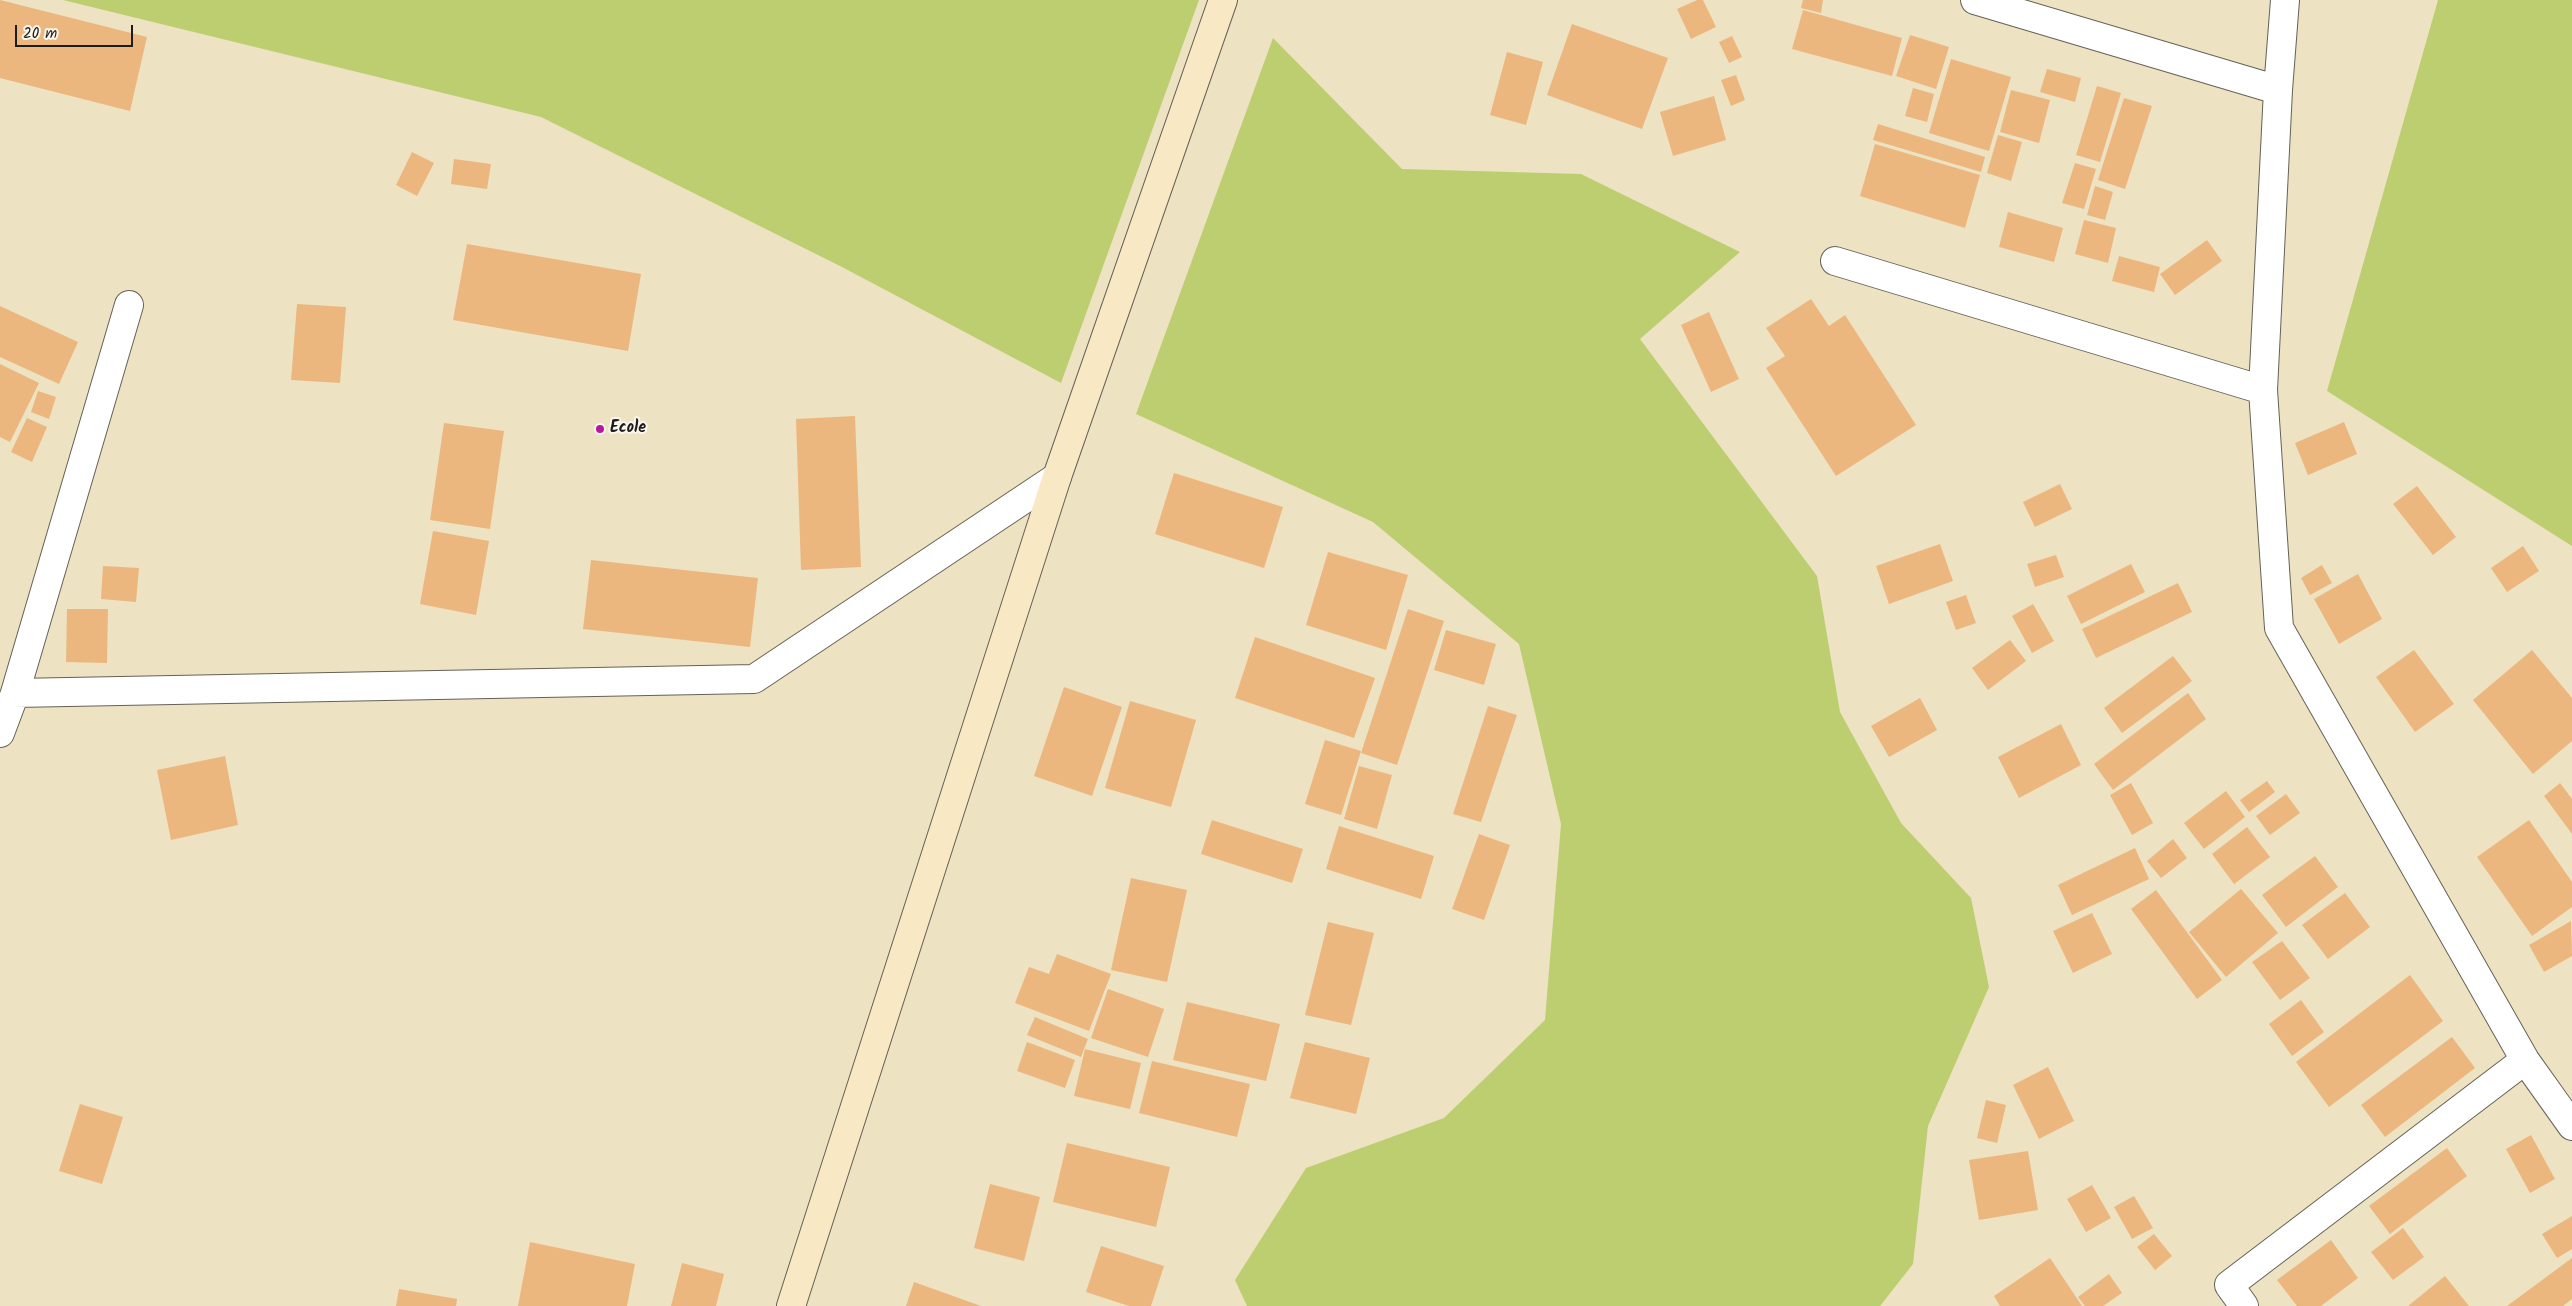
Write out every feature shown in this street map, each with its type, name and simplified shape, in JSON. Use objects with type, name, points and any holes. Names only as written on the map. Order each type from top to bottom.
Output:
[{"type":"main road","points":[[791,1306],[1058,477],[1223,0]]},
{"type":"street","points":[[1976,0],[2278,90]]},
{"type":"street","points":[[2285,0],[2278,90],[2263,390],[2279,628],[2525,1060],[2572,1126]]},
{"type":"street","points":[[1835,261],[2263,390]]},
{"type":"street","points":[[0,733],[15,693],[129,305]]},
{"type":"street","points":[[15,693],[754,679],[1058,477]]},
{"type":"street","points":[[2244,1306],[2229,1285],[2525,1060]]},
{"type":"green space","points":[[63,0],[1199,0],[1061,383],[842,267],[541,117]]},
{"type":"green space","points":[[2438,0],[2572,0],[2572,546],[2327,391]]},
{"type":"green space","points":[[1273,38],[1402,169],[1581,174],[1740,252],[1640,339],[1817,576],[1840,712],[1901,823],[1971,898],[1989,987],[1928,1126],[1913,1264],[1880,1306],[1247,1306],[1235,1280],[1306,1168],[1444,1118],[1545,1020],[1561,824],[1519,644],[1373,522],[1136,414]]},
{"type":"building","points":[[0,0],[147,37],[130,111],[0,78]]},
{"type":"building","points":[[1697,0],[1703,0],[1716,27],[1691,39],[1677,9]]},
{"type":"building","points":[[1803,0],[1823,0],[1821,13],[1801,8]]},
{"type":"building","points":[[1803,10],[1902,38],[1892,76],[1792,49]]},
{"type":"building","points":[[1572,24],[1668,58],[1642,129],[1547,95]]},
{"type":"building","points":[[1910,35],[1949,47],[1936,89],[1896,76]]},
{"type":"building","points":[[1732,36],[1742,57],[1729,63],[1719,42]]},
{"type":"building","points":[[1507,52],[1543,62],[1526,125],[1490,115]]},
{"type":"building","points":[[1951,59],[2011,77],[1989,151],[1929,133]]},
{"type":"building","points":[[2047,69],[2081,78],[2075,102],[2040,92]]},
{"type":"building","points":[[1736,75],[1745,100],[1731,106],[1721,80]]},
{"type":"building","points":[[2097,86],[2121,93],[2100,162],[2076,155]]},
{"type":"building","points":[[1913,88],[1934,94],[1927,122],[1905,116]]},
{"type":"building","points":[[2011,90],[2050,100],[2039,143],[2000,132]]},
{"type":"building","points":[[1714,96],[1726,140],[1673,156],[1660,112]]},
{"type":"building","points":[[2124,98],[2152,106],[2125,189],[2098,180]]},
{"type":"building","points":[[1878,124],[1985,157],[1981,172],[1873,140]]},
{"type":"building","points":[[1998,135],[2022,142],[2011,181],[1987,173]]},
{"type":"building","points":[[1875,144],[1980,175],[1965,228],[1860,196]]},
{"type":"building","points":[[412,152],[434,163],[417,196],[396,185]]},
{"type":"building","points":[[454,159],[491,164],[487,189],[451,184]]},
{"type":"building","points":[[2075,163],[2096,169],[2084,209],[2062,203]]},
{"type":"building","points":[[2095,186],[2113,192],[2105,220],[2087,215]]},
{"type":"building","points":[[2008,212],[2063,228],[2054,262],[1999,247]]},
{"type":"building","points":[[2084,220],[2116,228],[2108,263],[2075,254]]},
{"type":"building","points":[[2207,240],[2222,261],[2175,295],[2160,274]]},
{"type":"building","points":[[467,244],[641,274],[628,351],[453,320]]},
{"type":"building","points":[[2119,256],[2160,267],[2154,292],[2112,281]]},
{"type":"building","points":[[1811,299],[1829,326],[1845,315],[1916,425],[1836,476],[1766,368],[1785,356],[1766,328]]},
{"type":"building","points":[[297,304],[346,307],[340,383],[291,380]]},
{"type":"building","points":[[0,306],[78,342],[59,384],[0,357]]},
{"type":"building","points":[[1709,312],[1739,379],[1711,392],[1681,325]]},
{"type":"building","points":[[0,364],[39,383],[10,442],[0,437]]},
{"type":"building","points":[[38,391],[56,397],[49,419],[31,412]]},
{"type":"building","points":[[855,416],[861,567],[801,570],[796,419]]},
{"type":"building","points":[[27,418],[47,427],[32,462],[11,452]]},
{"type":"building","points":[[2344,422],[2357,454],[2308,475],[2295,443]]},
{"type":"building","points":[[444,423],[504,431],[490,529],[430,520]]},
{"type":"building","points":[[1174,473],[1283,507],[1264,568],[1155,534]]},
{"type":"building","points":[[2060,484],[2072,509],[2035,527],[2023,502]]},
{"type":"building","points":[[2417,486],[2456,537],[2433,555],[2393,504]]},
{"type":"building","points":[[433,531],[489,541],[476,615],[420,604]]},
{"type":"building","points":[[1940,544],[1953,581],[1889,604],[1876,566]]},
{"type":"building","points":[[2523,546],[2539,571],[2507,592],[2491,568]]},
{"type":"building","points":[[1328,552],[1408,575],[1386,650],[1306,625]]},
{"type":"building","points":[[2056,555],[2064,577],[2035,587],[2027,564]]},
{"type":"building","points":[[591,560],[758,578],[750,647],[583,629]]},
{"type":"building","points":[[2131,564],[2145,592],[2081,624],[2067,596]]},
{"type":"building","points":[[2322,565],[2332,583],[2310,595],[2301,578]]},
{"type":"building","points":[[103,566],[139,568],[136,602],[101,599]]},
{"type":"building","points":[[2358,574],[2382,619],[2339,644],[2314,599]]},
{"type":"building","points":[[2178,583],[2192,612],[2096,658],[2082,629]]},
{"type":"building","points":[[1966,595],[1976,623],[1956,630],[1946,602]]},
{"type":"building","points":[[2033,604],[2054,641],[2032,653],[2012,616]]},
{"type":"building","points":[[67,609],[108,609],[107,663],[66,662]]},
{"type":"building","points":[[1408,609],[1444,621],[1397,765],[1361,753]]},
{"type":"building","points":[[1446,630],[1496,644],[1484,685],[1434,670]]},
{"type":"building","points":[[1255,637],[1375,678],[1354,738],[1235,698]]},
{"type":"building","points":[[2010,640],[2026,661],[1988,690],[1972,668]]},
{"type":"building","points":[[2414,650],[2454,704],[2415,732],[2376,677]]},
{"type":"building","points":[[2532,650],[2572,698],[2572,741],[2533,774],[2473,700]]},
{"type":"building","points":[[2173,656],[2192,681],[2122,733],[2104,708]]},
{"type":"building","points":[[1064,687],[1122,707],[1092,796],[1034,776]]},
{"type":"building","points":[[2188,693],[2206,719],[2113,790],[2094,764]]},
{"type":"building","points":[[1920,698],[1937,730],[1889,757],[1871,726]]},
{"type":"building","points":[[1130,701],[1196,720],[1171,807],[1105,788]]},
{"type":"building","points":[[1488,706],[1517,715],[1481,822],[1453,814]]},
{"type":"building","points":[[2061,724],[2081,765],[2019,798],[1998,757]]},
{"type":"building","points":[[1325,740],[1361,751],[1341,815],[1305,804]]},
{"type":"building","points":[[225,756],[238,825],[171,840],[157,770]]},
{"type":"building","points":[[1359,766],[1392,775],[1377,829],[1344,819]]},
{"type":"building","points":[[2267,781],[2275,792],[2249,812],[2240,800]]},
{"type":"building","points":[[2131,783],[2153,823],[2132,835],[2110,795]]},
{"type":"building","points":[[2560,783],[2572,799],[2572,834],[2544,796]]},
{"type":"building","points":[[2226,791],[2245,817],[2204,849],[2184,823]]},
{"type":"building","points":[[2286,794],[2300,813],[2270,835],[2256,816]]},
{"type":"building","points":[[1212,820],[1303,849],[1292,883],[1201,854]]},
{"type":"building","points":[[2529,820],[2572,882],[2572,907],[2532,936],[2477,857]]},
{"type":"building","points":[[1339,826],[1434,856],[1421,899],[1326,869]]},
{"type":"building","points":[[2247,827],[2270,857],[2234,884],[2212,854]]},
{"type":"building","points":[[1479,834],[1510,845],[1484,920],[1452,909]]},
{"type":"building","points":[[2173,839],[2187,858],[2161,878],[2147,861]]},
{"type":"building","points":[[2135,848],[2149,879],[2072,915],[2058,885]]},
{"type":"building","points":[[2315,856],[2338,887],[2286,927],[2262,895]]},
{"type":"building","points":[[1131,878],[1187,890],[1167,982],[1111,970]]},
{"type":"building","points":[[2241,889],[2278,933],[2226,977],[2189,932]]},
{"type":"building","points":[[2156,890],[2222,980],[2197,999],[2131,909]]},
{"type":"building","points":[[2345,893],[2370,927],[2328,959],[2302,925]]},
{"type":"building","points":[[2092,913],[2112,954],[2073,973],[2053,931]]},
{"type":"building","points":[[2571,921],[2572,956],[2544,972],[2529,945]]},
{"type":"building","points":[[1328,922],[1374,933],[1351,1025],[1305,1015]]},
{"type":"building","points":[[2282,941],[2310,978],[2280,1000],[2252,962]]},
{"type":"building","points":[[1057,954],[1111,974],[1089,1031],[1015,1003],[1029,967],[1049,974]]},
{"type":"building","points":[[2410,975],[2443,1021],[2329,1107],[2296,1062]]},
{"type":"building","points":[[1108,989],[1164,1009],[1148,1057],[1091,1038]]},
{"type":"building","points":[[2301,1000],[2324,1032],[2292,1056],[2269,1024]]},
{"type":"building","points":[[1187,1002],[1280,1024],[1266,1081],[1173,1060]]},
{"type":"building","points":[[1035,1017],[1088,1039],[1081,1057],[1027,1035]]},
{"type":"building","points":[[2452,1037],[2475,1068],[2385,1137],[2361,1105]]},
{"type":"building","points":[[1027,1042],[1075,1060],[1065,1088],[1017,1071]]},
{"type":"building","points":[[1305,1042],[1370,1058],[1356,1114],[1290,1098]]},
{"type":"building","points":[[1085,1049],[1141,1063],[1130,1109],[1074,1096]]},
{"type":"building","points":[[1152,1061],[1250,1084],[1237,1137],[1139,1113]]},
{"type":"building","points":[[2048,1067],[2074,1121],[2039,1139],[2013,1085]]},
{"type":"building","points":[[1986,1100],[2006,1105],[1997,1143],[1977,1138]]},
{"type":"building","points":[[80,1104],[123,1117],[102,1184],[59,1171]]},
{"type":"building","points":[[2531,1135],[2555,1179],[2530,1193],[2506,1149]]},
{"type":"building","points":[[1067,1143],[1170,1167],[1156,1227],[1053,1202]]},
{"type":"building","points":[[2447,1148],[2467,1176],[2390,1234],[2369,1206]]},
{"type":"building","points":[[2028,1151],[2038,1210],[1979,1220],[1969,1160]]},
{"type":"building","points":[[990,1184],[1040,1197],[1024,1261],[974,1248]]},
{"type":"building","points":[[2092,1185],[2111,1218],[2086,1232],[2067,1199]]},
{"type":"building","points":[[2134,1196],[2153,1228],[2132,1239],[2114,1207]]},
{"type":"building","points":[[2572,1216],[2572,1249],[2557,1258],[2542,1234]]},
{"type":"building","points":[[2403,1228],[2424,1257],[2393,1280],[2371,1252]]},
{"type":"building","points":[[2154,1234],[2172,1256],[2155,1270],[2137,1247]]},
{"type":"building","points":[[2331,1240],[2358,1278],[2321,1306],[2297,1306],[2277,1280]]},
{"type":"building","points":[[530,1242],[635,1264],[627,1306],[518,1306]]},
{"type":"building","points":[[1101,1246],[1164,1266],[1151,1306],[1129,1306],[1086,1292]]},
{"type":"building","points":[[2050,1258],[2082,1306],[2000,1306],[1994,1296]]},
{"type":"building","points":[[2572,1258],[2572,1299],[2563,1306],[2507,1306]]},
{"type":"building","points":[[682,1263],[724,1274],[716,1306],[671,1306]]},
{"type":"building","points":[[2109,1274],[2122,1293],[2103,1306],[2085,1306],[2078,1297]]},
{"type":"building","points":[[2445,1276],[2469,1306],[2408,1306]]},
{"type":"building","points":[[914,1282],[981,1306],[906,1306]]},
{"type":"building","points":[[399,1289],[457,1299],[456,1306],[396,1306]]},
{"type":"place","name":"Ecole","points":[[600,429]]}]
